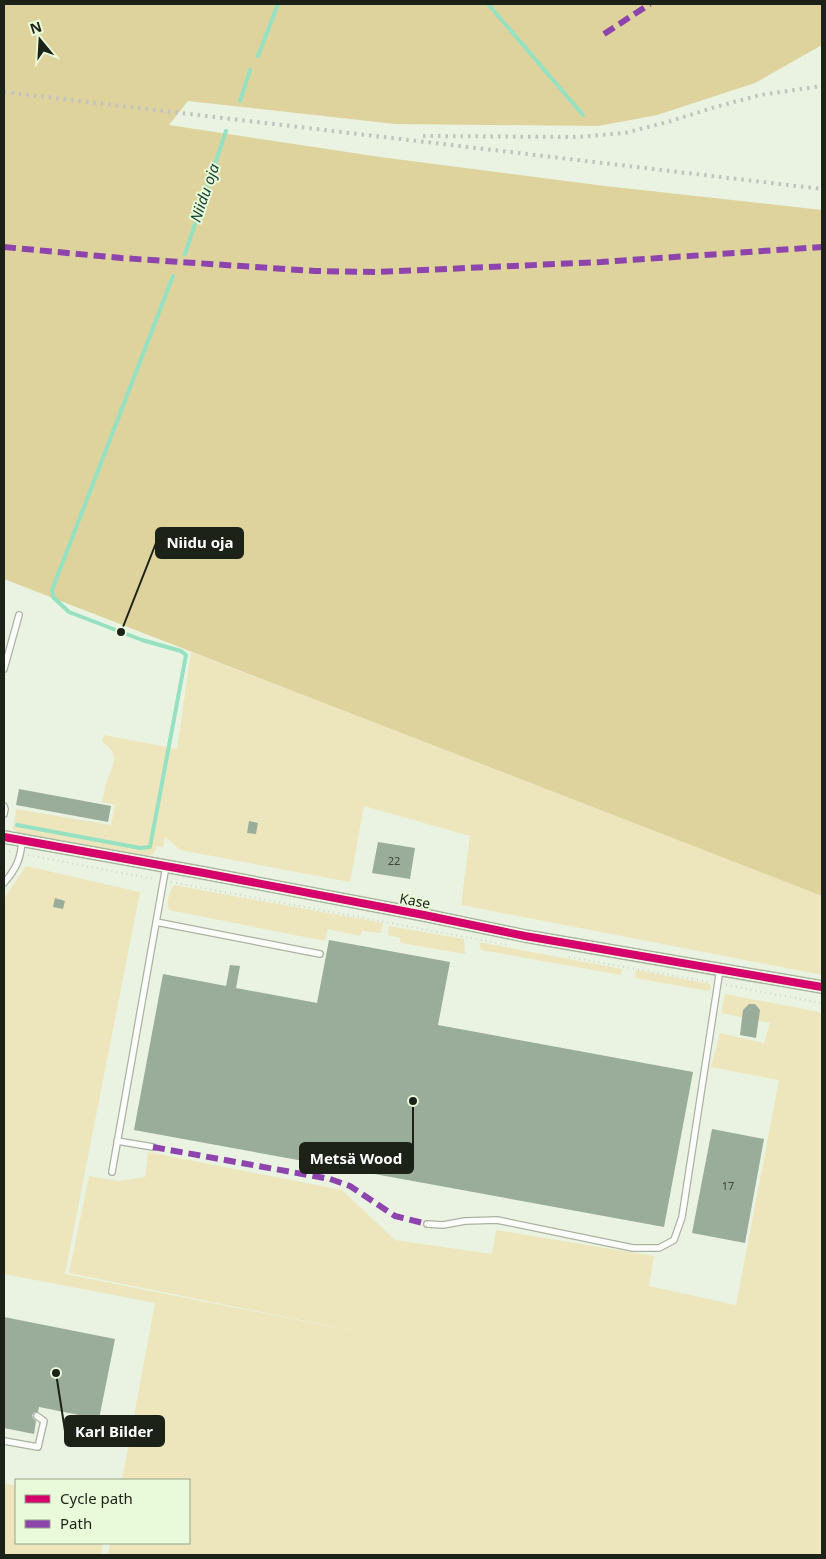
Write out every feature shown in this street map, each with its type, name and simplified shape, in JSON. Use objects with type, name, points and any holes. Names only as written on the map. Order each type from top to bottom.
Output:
[{"type":"street","name":"Kase","points":[[4,837],[424,915],[525,936],[822,987]]},
{"type":"lane","points":[[4,668],[19,615]]},
{"type":"lane","points":[[4,806],[4,814]]},
{"type":"lane","points":[[4,883],[14,871],[21,854],[22,840]]},
{"type":"lane","points":[[112,1172],[166,866]]},
{"type":"lane","points":[[156,922],[320,954]]},
{"type":"lane","points":[[427,1224],[443,1225],[465,1221],[497,1220],[633,1248],[659,1248],[674,1240],[682,1217],[720,969]]},
{"type":"lane","points":[[117,1141],[153,1147]]},
{"type":"lane","points":[[4,1441],[38,1447],[44,1421],[37,1416]]},
{"type":"path","points":[[4,851],[514,946]]},
{"type":"path","points":[[561,955],[822,1004]]},
{"type":"shaded area","points":[[4,4],[822,4],[822,45],[755,83],[657,115],[598,126],[395,124],[188,101],[169,125],[380,157],[605,186],[822,210],[822,896],[4,579]]},
{"type":"shaded area","points":[[191,652],[822,896],[822,975],[461,905],[470,836],[364,806],[350,882],[180,850],[165,837],[163,847],[157,846],[154,853],[149,856],[17,832],[13,829],[16,809],[111,825],[115,805],[102,802],[114,756],[112,751],[102,742],[104,735],[177,749]]},
{"type":"shaded area","points":[[26,866],[140,892],[65,1274],[384,1337],[69,1273],[89,1176],[119,1181],[145,1177],[148,1152],[342,1190],[395,1240],[492,1254],[496,1230],[654,1256],[649,1286],[736,1305],[779,1080],[711,1067],[720,1033],[764,1043],[770,1023],[721,1013],[725,994],[819,1012],[822,1016],[822,1555],[108,1555],[110,1544],[190,1544],[190,1479],[122,1479],[155,1303],[4,1274],[4,899]]},
{"type":"shaded area","points":[[174,885],[383,923],[381,933],[362,931],[360,936],[328,929],[325,941],[169,910],[168,897]]},
{"type":"shaded area","points":[[389,926],[464,939],[465,954],[400,943],[400,938],[388,935]]},
{"type":"shaded area","points":[[479,942],[622,969],[621,975],[481,950]]},
{"type":"shaded area","points":[[636,970],[710,984],[711,988],[708,991],[635,978]]},
{"type":"shaded area","points":[[4,1483],[15,1486],[15,1544],[103,1544],[101,1555],[4,1555]]},
{"type":"building","points":[[19,789],[111,806],[108,822],[16,805]]},
{"type":"building","points":[[249,821],[258,823],[256,834],[247,833]]},
{"type":"building","points":[[378,842],[415,848],[410,879],[372,873]]},
{"type":"building","points":[[55,898],[65,901],[63,909],[53,907]]},
{"type":"building","points":[[329,940],[450,962],[438,1025],[693,1072],[664,1227],[134,1130],[163,974],[226,986],[230,965],[240,966],[236,988],[317,1003]]},
{"type":"building","points":[[749,1004],[755,1004],[760,1010],[756,1038],[740,1035],[743,1010]]},
{"type":"building","points":[[712,1129],[764,1139],[745,1243],[692,1233]]},
{"type":"building","points":[[4,1317],[115,1339],[99,1419],[39,1407],[38,1412],[32,1415],[36,1421],[34,1434],[4,1428]]},
{"type":"waterway","name":"Niidu oja","points":[[258,56],[278,4]]},
{"type":"waterway","points":[[488,4],[583,115]]},
{"type":"waterway","name":"Niidu oja","points":[[240,101],[250,70]]},
{"type":"waterway","name":"Niidu oja","points":[[185,254],[226,131]]},
{"type":"waterway","name":"Niidu oja","points":[[17,825],[140,848],[150,847],[186,655],[181,651],[142,640],[69,612],[53,597],[52,590],[173,276]]},
{"type":"railway","points":[[423,136],[578,137],[625,133],[760,95],[822,86]]},
{"type":"railway","points":[[4,92],[822,189]]},
{"type":"marked path","points":[[604,34],[650,4]]},
{"type":"marked path","points":[[4,247],[121,258],[315,271],[378,272],[601,262],[822,247]]},
{"type":"marked path","points":[[153,1147],[330,1179],[350,1186],[395,1216],[427,1224]]},
{"type":"cycle path","points":[[4,837],[204,873],[525,936],[822,987]]},
{"type":"place","name":"Niidu oja","points":[[121,632]]},
{"type":"place","name":"Metsä Wood","points":[[413,1101]]},
{"type":"place","name":"Karl Bilder","points":[[56,1373]]}]
